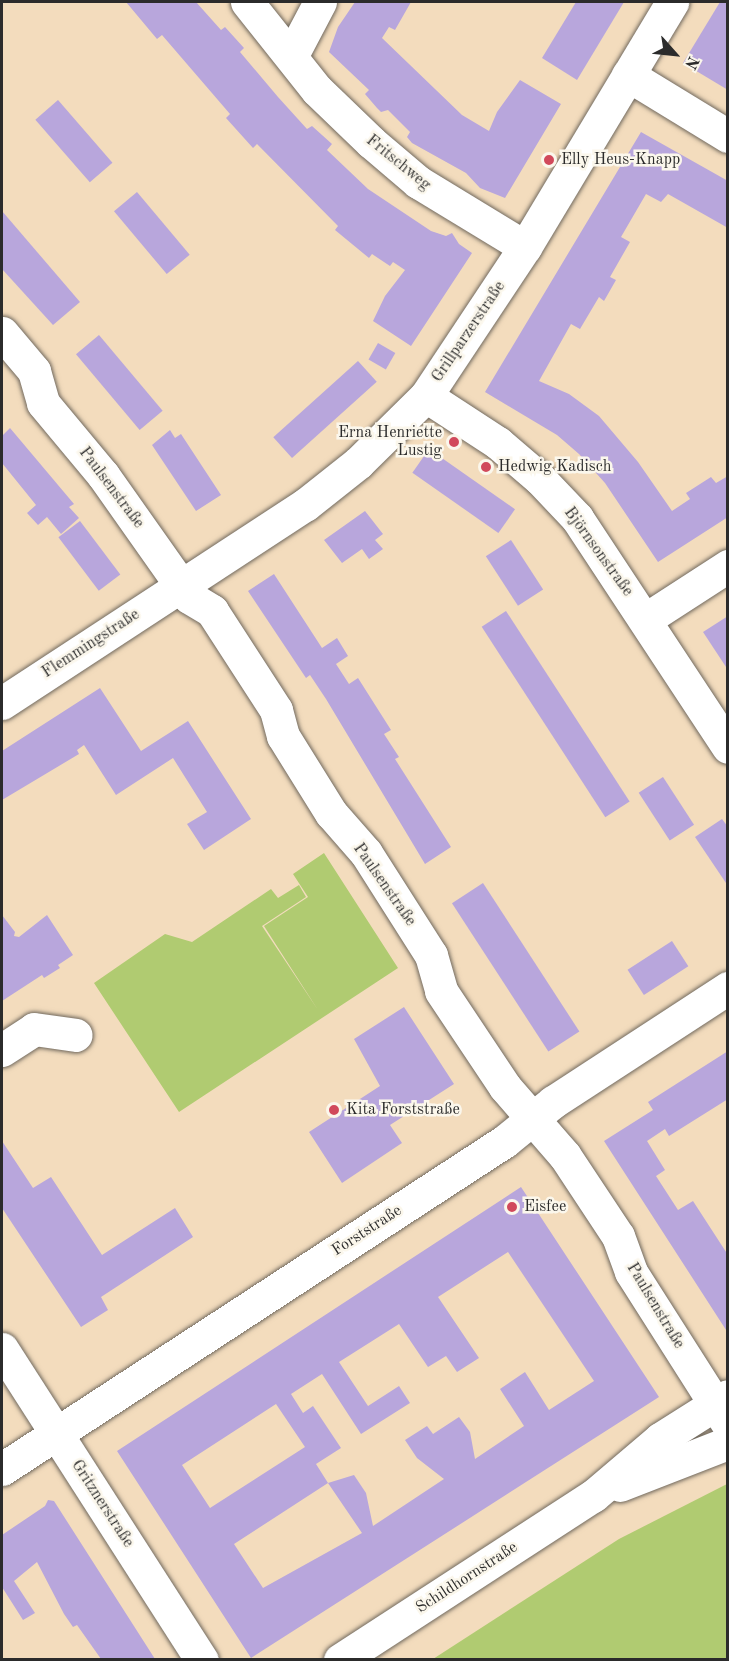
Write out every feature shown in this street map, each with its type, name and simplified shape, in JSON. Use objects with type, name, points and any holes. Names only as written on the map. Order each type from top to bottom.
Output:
[{"type":"street","name":"Fritschweg","points":[[247,2],[292,55],[317,90],[418,182],[525,247]]},
{"type":"street","points":[[292,55],[320,2]]},
{"type":"street","name":"Grillparzerstraße","points":[[181,585],[305,505],[358,463],[426,396],[525,247],[672,2]]},
{"type":"street","points":[[628,75],[728,136]]},
{"type":"street","name":"Paulsenstraße","points":[[2,333],[34,371],[43,403],[103,475],[189,597],[212,611],[276,710],[283,736],[331,813],[366,853],[431,955],[441,991],[505,1087],[565,1156],[618,1236],[631,1272],[723,1408]]},
{"type":"street","name":"Björnsonstraße","points":[[426,396],[498,443],[540,479],[577,518],[646,619],[728,747]]},
{"type":"street","points":[[646,619],[728,566]]},
{"type":"street","name":"Flemmingstraße","points":[[2,703],[181,585]]},
{"type":"street","name":"Forststraße","points":[[2,1469],[534,1119],[553,1102],[728,988]]},
{"type":"street","points":[[2,1050],[34,1029],[76,1035]]},
{"type":"street","name":"Gritznerstraße","points":[[2,1349],[202,1659]]},
{"type":"street","name":"Schildhornstraße","points":[[340,1659],[593,1496],[660,1439],[723,1408]]},
{"type":"street","name":"Schildhornstraße","points":[[593,1496],[728,1443]]},
{"type":"green space","points":[[324,853],[398,968],[179,1112],[94,983],[165,934],[192,942],[271,889],[278,898],[299,885],[306,897],[262,926],[318,1010],[264,926],[308,897],[293,874]]},
{"type":"green space","points":[[727,1484],[727,1659],[433,1659],[619,1539]]},
{"type":"building","points":[[126,2],[196,2],[221,30],[225,27],[244,48],[240,52],[278,97],[307,129],[312,126],[332,144],[327,150],[368,189],[431,231],[446,236],[452,233],[459,244],[472,253],[411,346],[373,321],[385,296],[405,270],[393,262],[390,266],[372,254],[369,258],[335,230],[338,226],[257,144],[253,148],[226,118],[230,114],[162,35],[157,39]]},
{"type":"building","points":[[355,2],[411,2],[395,30],[389,27],[382,38],[462,115],[489,131],[497,112],[520,80],[561,104],[505,198],[480,188],[466,173],[412,143],[407,137],[410,132],[388,110],[381,112],[365,94],[369,90],[329,52],[338,27]]},
{"type":"building","points":[[576,2],[624,2],[577,80],[542,58]]},
{"type":"building","points":[[720,2],[728,2],[728,90],[683,63]]},
{"type":"building","points":[[58,100],[112,163],[90,182],[35,120]]},
{"type":"building","points":[[641,132],[728,181],[728,228],[668,194],[661,202],[646,194],[621,237],[630,242],[610,277],[616,280],[604,301],[599,297],[580,329],[571,324],[539,381],[569,394],[599,416],[638,462],[672,511],[690,499],[686,493],[711,477],[716,483],[728,476],[728,517],[658,562],[605,483],[579,454],[557,435],[485,392]]},
{"type":"building","points":[[137,192],[190,255],[167,274],[114,211]]},
{"type":"building","points":[[2,211],[80,302],[53,325],[2,269]]},
{"type":"building","points":[[99,335],[163,411],[140,430],[76,354]]},
{"type":"building","points":[[378,343],[395,353],[386,369],[368,359]]},
{"type":"building","points":[[358,361],[377,382],[292,458],[273,437]]},
{"type":"building","points":[[10,428],[74,504],[69,507],[79,518],[61,534],[47,517],[38,525],[27,513],[36,505],[2,463],[2,436]]},
{"type":"building","points":[[170,430],[175,438],[181,434],[221,495],[196,511],[152,445]]},
{"type":"building","points":[[429,449],[515,509],[498,533],[412,473]]},
{"type":"building","points":[[365,511],[383,534],[375,540],[383,549],[369,559],[362,549],[342,563],[324,540]]},
{"type":"building","points":[[80,521],[120,575],[99,591],[58,537]]},
{"type":"building","points":[[511,540],[543,589],[518,606],[486,556]]},
{"type":"building","points":[[274,574],[322,648],[337,638],[348,656],[336,664],[349,684],[358,678],[391,730],[384,734],[399,757],[395,759],[451,847],[425,864],[326,699],[310,675],[306,678],[248,591]]},
{"type":"building","points":[[506,611],[630,801],[605,817],[482,627]]},
{"type":"building","points":[[728,616],[728,670],[703,632]]},
{"type":"building","points":[[100,688],[141,751],[188,721],[251,819],[204,850],[187,824],[207,812],[173,758],[116,795],[84,745],[77,750],[79,754],[2,800],[2,751]]},
{"type":"building","points":[[663,777],[694,825],[670,841],[639,793]]},
{"type":"building","points":[[722,819],[728,827],[728,886],[695,837]]},
{"type":"building","points":[[483,883],[579,1031],[548,1052],[452,903]]},
{"type":"building","points":[[2,915],[15,932],[14,936],[19,937],[47,915],[73,955],[58,965],[60,968],[44,978],[42,975],[2,1001]]},
{"type":"building","points":[[672,941],[688,966],[644,995],[628,970]]},
{"type":"building","points":[[404,1007],[454,1084],[390,1125],[402,1143],[342,1183],[309,1132],[380,1086],[354,1039]]},
{"type":"building","points":[[728,1051],[728,1099],[669,1136],[665,1129],[647,1141],[665,1170],[656,1176],[678,1210],[693,1201],[728,1255],[728,1333],[604,1141],[653,1110],[648,1102]]},
{"type":"building","points":[[2,1141],[33,1188],[51,1177],[102,1255],[175,1208],[193,1237],[101,1297],[108,1310],[81,1327],[2,1208]]},
{"type":"building","points":[[521,1187],[659,1397],[251,1658],[117,1451]],"holes":[[[508,1252],[594,1381],[549,1410],[525,1372],[500,1389],[524,1426],[475,1459],[470,1432],[459,1417],[433,1434],[427,1426],[405,1440],[417,1458],[444,1479],[373,1526],[366,1493],[354,1475],[328,1483],[316,1464],[341,1448],[313,1406],[303,1413],[291,1394],[322,1374],[361,1434],[410,1403],[399,1386],[368,1406],[339,1362],[399,1324],[428,1367],[446,1356],[457,1372],[479,1358],[438,1297]],[[276,1404],[305,1447],[210,1508],[182,1465]],[[328,1483],[362,1533],[263,1588],[234,1544]]]},
{"type":"building","points":[[48,1500],[54,1501],[155,1659],[101,1659],[77,1625],[73,1627],[64,1614],[37,1562],[14,1581],[35,1613],[23,1620],[2,1587],[2,1535],[45,1506]]},
{"type":"place","name":"Elly Heus-Knapp","points":[[549,160]]},
{"type":"place","name":"Erna Henriette Lustig","points":[[454,442]]},
{"type":"place","name":"Hedwig Kadisch","points":[[486,467]]},
{"type":"place","name":"Kita Forststraße","points":[[334,1110]]},
{"type":"place","name":"Eisfee","points":[[512,1207]]}]
